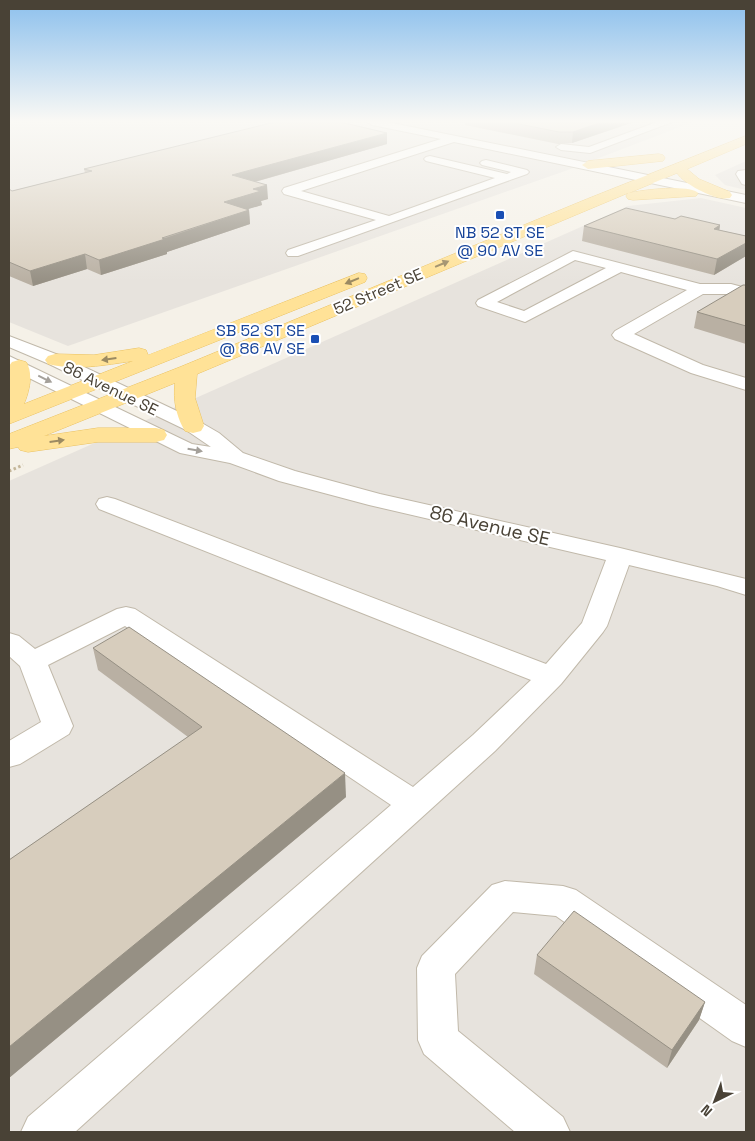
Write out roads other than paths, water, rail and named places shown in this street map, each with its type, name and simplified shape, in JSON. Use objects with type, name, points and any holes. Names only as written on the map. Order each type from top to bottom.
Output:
[{"type":"main road","points":[[587,175],[599,180],[660,193],[691,193]]},
{"type":"main road","name":"52 Street SE","points":[[9,442],[187,371],[612,175]]},
{"type":"main road","name":"52 Street SE","points":[[565,196],[599,180],[648,181],[662,175]]},
{"type":"main road","points":[[683,175],[694,182],[725,195]]},
{"type":"main road","name":"52 Street SE","points":[[9,417],[374,272]]},
{"type":"main road","points":[[55,360],[94,361],[192,345]]},
{"type":"main road","points":[[9,413],[19,390],[14,363]]},
{"type":"main road","points":[[187,371],[184,398],[193,426]]},
{"type":"main road","points":[[9,448],[98,436],[156,435]]},
{"type":"street","points":[[338,175],[288,191],[390,220]]},
{"type":"street","points":[[293,253],[517,175]]},
{"type":"street","points":[[587,175],[599,180],[648,181],[746,199]]},
{"type":"street","points":[[588,175],[599,180]]},
{"type":"street","points":[[648,181],[691,193],[746,204]]},
{"type":"street","points":[[620,267],[525,317],[484,303],[573,255],[620,267],[700,289],[732,289],[746,293]]},
{"type":"street","points":[[700,289],[621,334],[697,369],[746,384]]},
{"type":"street","name":"86 Avenue SE","points":[[9,341],[55,360],[193,426],[212,437],[236,457]]},
{"type":"street","name":"86 Avenue SE","points":[[14,363],[187,449],[236,457],[287,476],[377,500],[620,555],[725,580],[746,587]]},
{"type":"street","points":[[697,369],[746,373]]},
{"type":"street","points":[[107,504],[552,677]]},
{"type":"street","points":[[43,1132],[484,743],[552,677],[594,626],[620,555]]},
{"type":"street","points":[[32,662],[126,615],[414,804]]},
{"type":"street","points":[[9,642],[32,662],[58,726],[9,756]]},
{"type":"street","points":[[548,1132],[438,1040],[436,968],[505,896],[563,901],[746,1028]]},
{"type":"place","name":"NB 52 ST SE @ 90 AV SE","points":[[500,215]]},
{"type":"place","name":"SB 52 ST SE @ 86 AV SE","points":[[315,339]]}]
